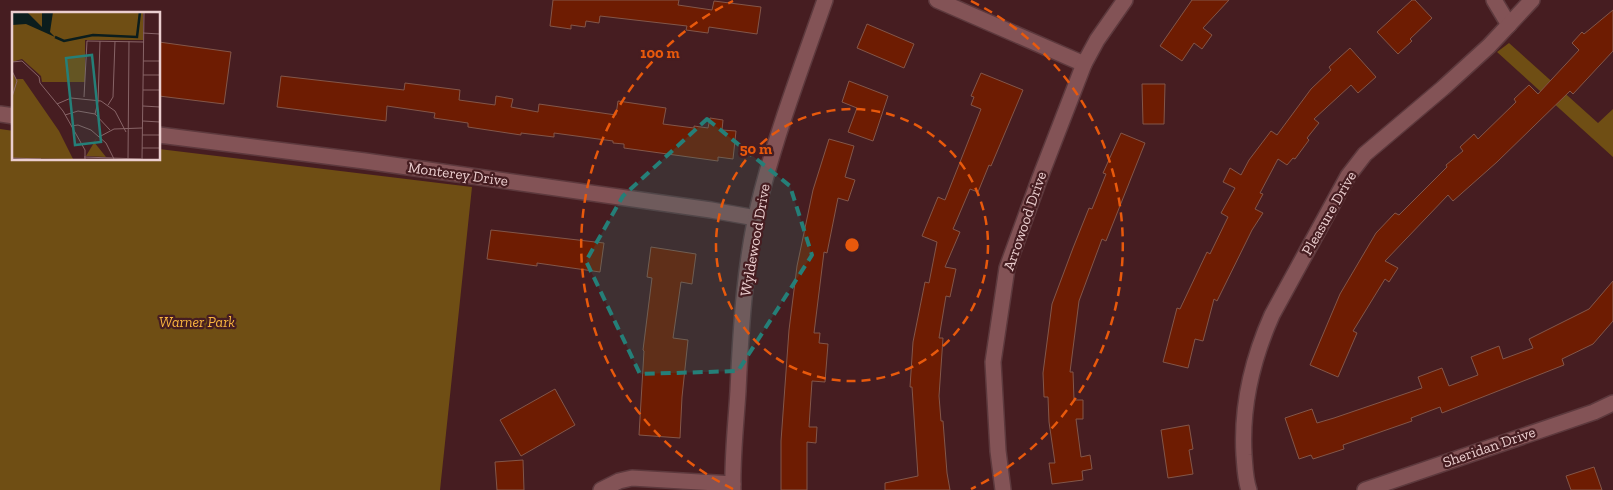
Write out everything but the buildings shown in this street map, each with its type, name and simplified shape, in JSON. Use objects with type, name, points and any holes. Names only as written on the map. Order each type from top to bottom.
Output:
[{"type":"street","name":"Wyldewood Drive","points":[[733,487],[732,465],[742,320],[756,218],[784,115],[825,0]]},
{"type":"street","points":[[937,0],[1084,64]]},
{"type":"street","name":"Arrowood Drive","points":[[1003,490],[998,451],[993,362],[1008,268],[1039,180],[1084,64],[1097,40],[1125,0]]},
{"type":"street","points":[[1494,0],[1509,25]]},
{"type":"street","name":"Pleasure Drive","points":[[1249,490],[1246,482],[1243,429],[1248,382],[1263,334],[1348,176],[1364,154],[1443,88],[1489,46],[1532,0]]},
{"type":"street","name":"Monterey Drive","points":[[160,134],[365,161],[756,218]]},
{"type":"street","name":"Sheridan Drive","points":[[1365,490],[1594,412],[1613,403]]},
{"type":"street","points":[[601,490],[632,478],[733,487]]},
{"type":"highlighted area","points":[[707,119],[790,186],[812,255],[738,371],[640,374],[586,261],[623,196]]},
{"type":"green space","points":[[1509,43],[1598,123],[1613,109],[1613,157],[1497,52]]},
{"type":"green space","name":"Warner Park","points":[[0,129],[12,131],[12,160],[160,160],[160,149],[472,187],[440,490],[0,490]]}]
